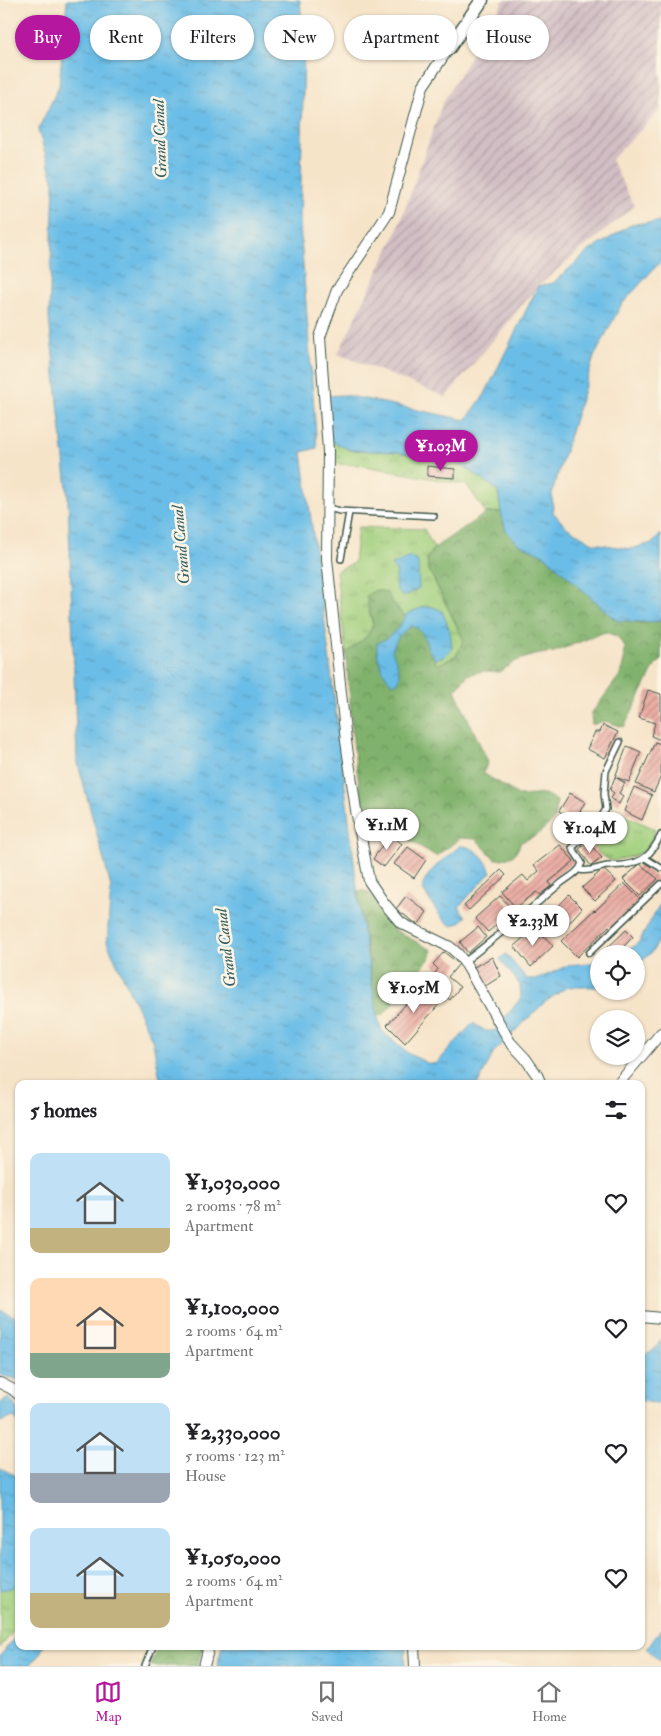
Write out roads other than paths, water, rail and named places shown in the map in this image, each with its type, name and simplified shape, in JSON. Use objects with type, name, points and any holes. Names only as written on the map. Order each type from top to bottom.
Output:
[{"type":"street","points":[[457,36],[482,0]]},
{"type":"street","points":[[441,60],[423,86],[389,212],[337,290],[320,337],[328,451],[327,559],[346,741],[369,881],[384,904],[400,923],[450,947],[464,962],[495,1019],[539,1080]]},
{"type":"street","points":[[621,1080],[661,1033]]},
{"type":"street","points":[[645,1316],[661,1318]]},
{"type":"street","points":[[0,1383],[15,1392]]},
{"type":"street","points":[[204,1666],[208,1650]]},
{"type":"street","points":[[414,1650],[415,1666]]},
{"type":"lane","points":[[327,508],[349,512],[434,516]]},
{"type":"lane","points":[[342,559],[349,512]]},
{"type":"lane","points":[[464,962],[499,936],[561,882],[580,870],[582,864],[572,848],[596,826],[606,810],[604,794],[606,771],[620,742]]},
{"type":"lane","points":[[580,870],[589,872],[603,867],[622,866],[636,862],[645,858],[654,849],[661,835]]},
{"type":"lane","points":[[645,858],[661,868]]},
{"type":"lane","points":[[589,953],[661,884]]},
{"type":"lane","points":[[145,1666],[151,1650]]},
{"type":"water","name":"Grand Canal","points":[[67,0],[300,0],[301,15],[264,15],[264,60],[304,60],[300,225],[317,448],[302,452],[361,919],[377,1015],[382,1031],[409,1054],[427,1063],[436,1064],[473,1023],[486,1031],[494,1031],[521,998],[520,985],[500,959],[506,954],[527,979],[538,979],[569,965],[590,963],[590,987],[567,987],[545,1002],[494,1052],[480,1080],[160,1080],[153,1042],[107,942],[111,887],[77,760],[68,498],[49,318],[54,183],[38,130],[59,86],[61,60],[80,60],[80,15],[66,15]]},
{"type":"water","points":[[661,219],[661,261],[621,305],[594,357],[552,493],[553,512],[566,527],[593,543],[630,549],[653,543],[661,534],[661,621],[639,622],[616,620],[544,555],[519,544],[506,531],[498,491],[461,464],[397,452],[350,450],[323,437],[320,396],[345,395],[466,420],[485,394],[538,286],[553,283],[589,251],[632,224],[657,222]]},
{"type":"water","points":[[411,557],[418,562],[419,588],[403,597],[398,592],[396,586],[397,572],[391,565]]},
{"type":"water","points":[[423,607],[433,607],[442,611],[450,631],[452,648],[445,656],[436,659],[429,650],[421,632],[412,626],[408,628],[399,636],[392,650],[400,673],[399,681],[392,684],[380,665],[377,643],[386,639],[398,628],[407,614]]},
{"type":"water","points":[[460,846],[471,848],[480,854],[491,872],[459,907],[466,917],[452,926],[439,914],[422,889],[432,870]]},
{"type":"water","points":[[661,902],[661,937],[652,952],[645,959],[645,945],[635,945],[639,942]]},
{"type":"water","points":[[0,1310],[15,1316],[15,1379],[0,1375]]},
{"type":"water","points":[[661,1340],[661,1404],[645,1402],[645,1355],[656,1348]]},
{"type":"water","points":[[9,1398],[15,1405],[15,1418],[14,1417],[0,1422],[0,1403]]},
{"type":"water","points":[[0,1468],[15,1475],[15,1586],[0,1590]]},
{"type":"water","points":[[661,1629],[661,1661],[647,1649]]},
{"type":"water","points":[[15,1637],[15,1650],[42,1650],[29,1666],[0,1666],[0,1656]]},
{"type":"water","points":[[221,1650],[406,1650],[405,1666],[217,1666]]}]
